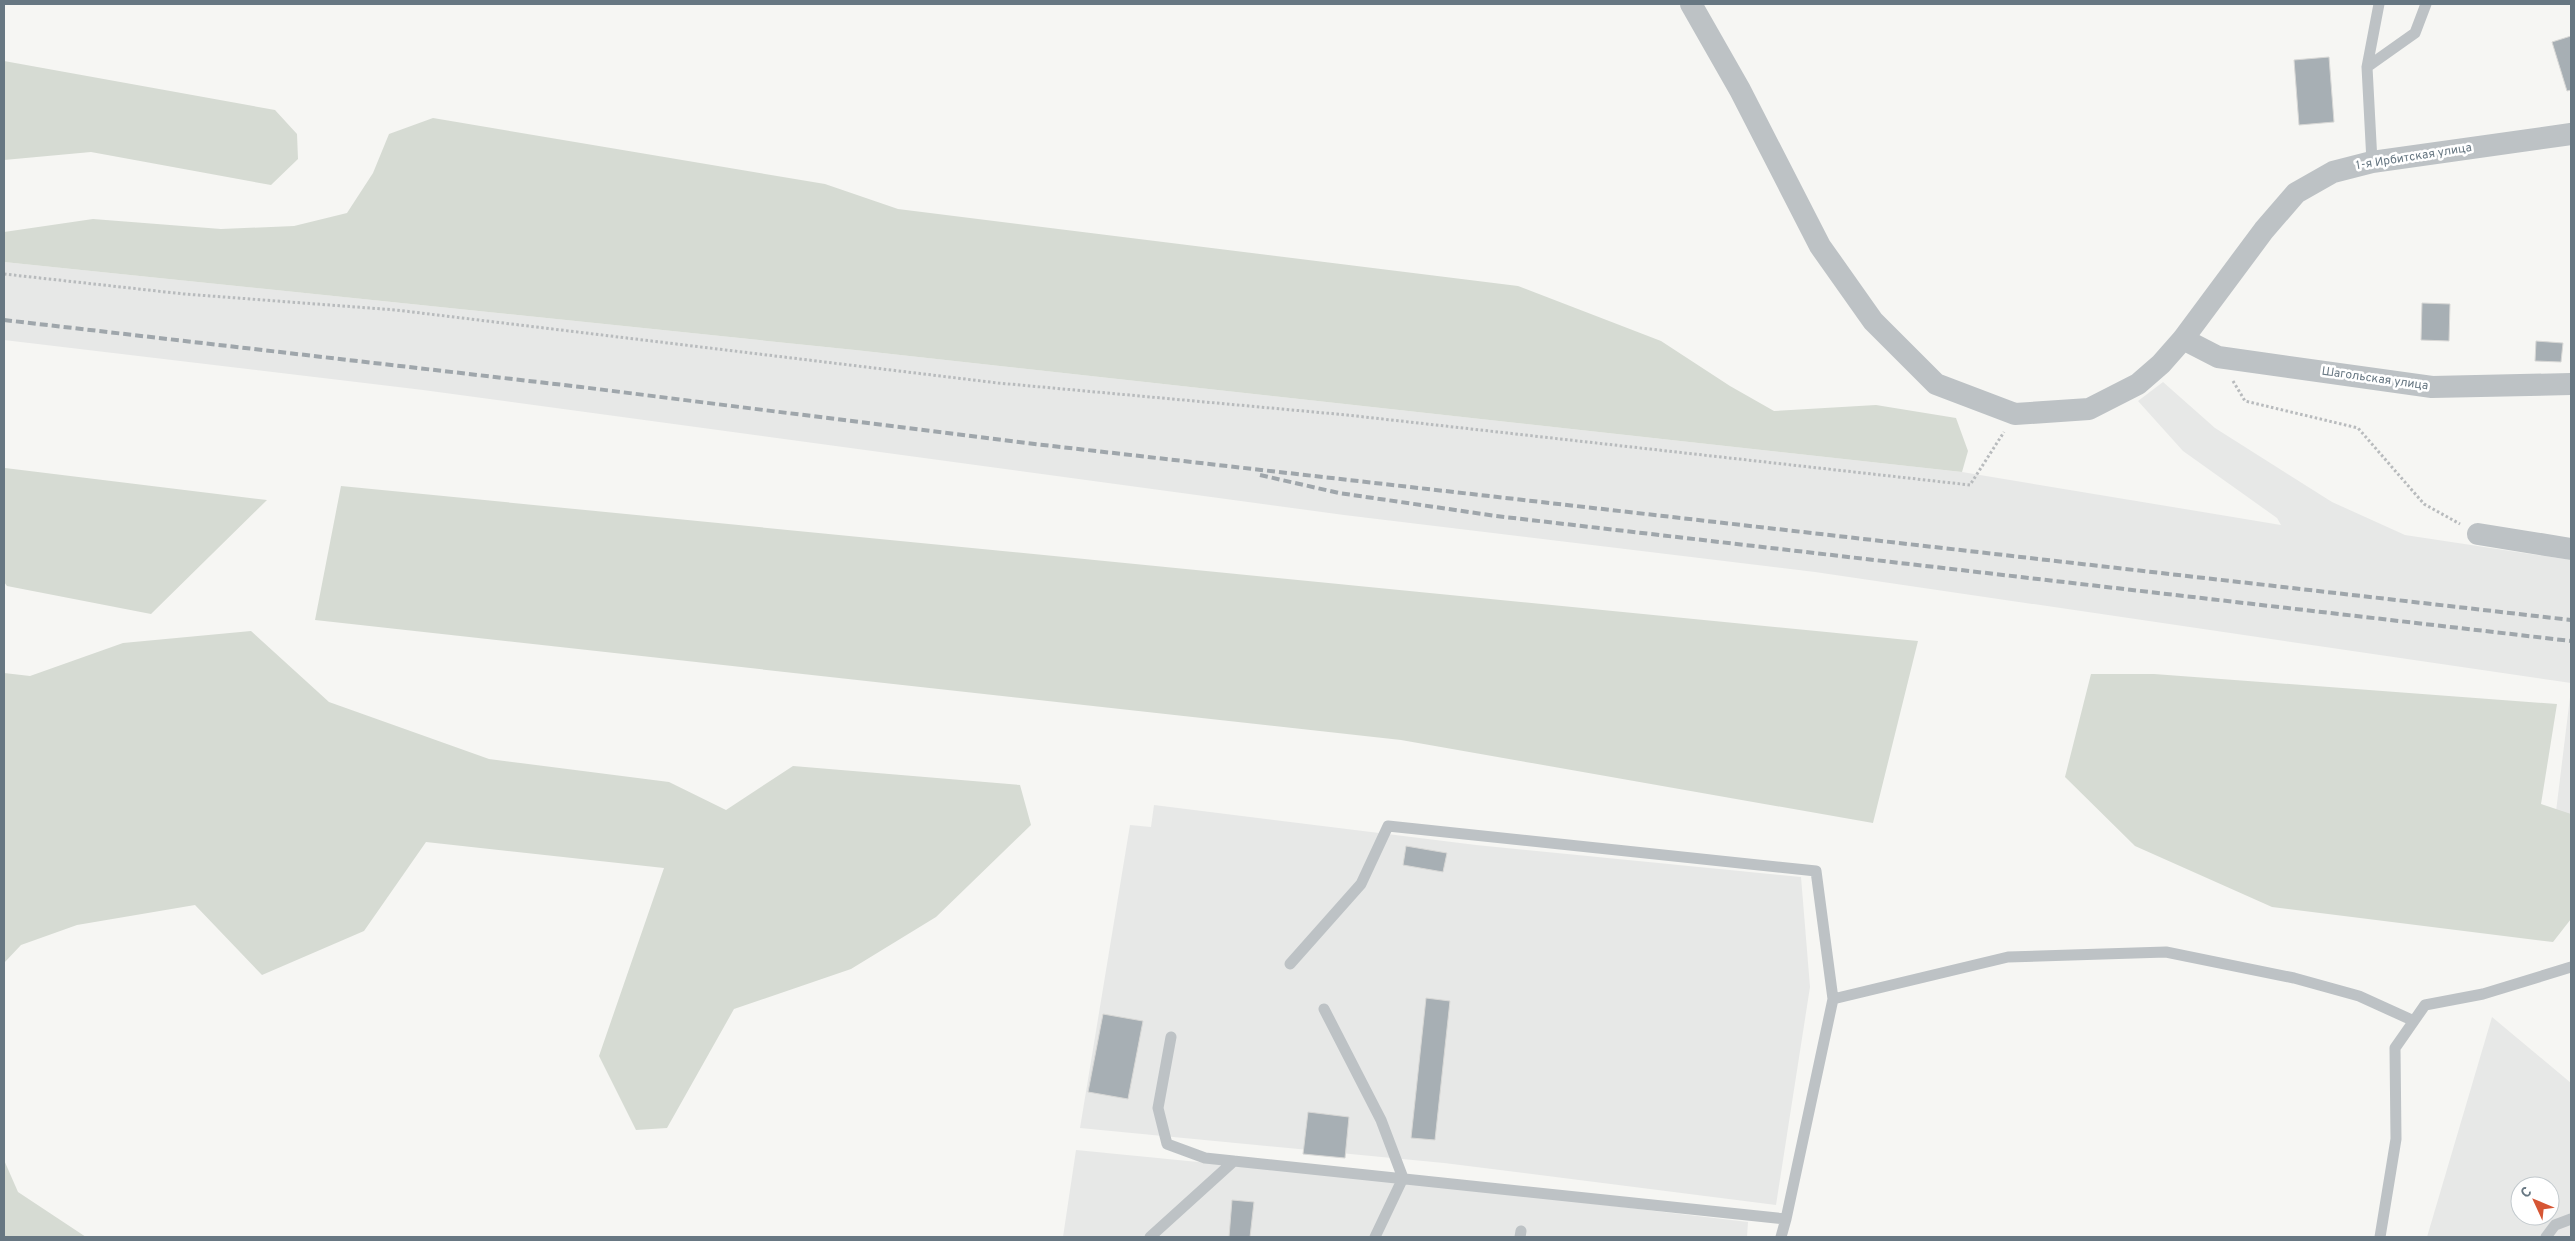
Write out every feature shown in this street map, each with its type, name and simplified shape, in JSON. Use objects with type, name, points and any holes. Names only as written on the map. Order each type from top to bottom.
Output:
[{"type":"street","points":[[1698,8],[1820,246],[1873,321],[1936,384],[2015,414]]},
{"type":"street","name":"1-я Ирбитская улица","points":[[2015,414],[2088,409],[2138,384],[2161,364],[2183,339],[2264,230],[2296,193],[2333,172],[2372,162],[2571,134]]},
{"type":"street","name":"Шагольская улица","points":[[2183,339],[2218,358],[2432,387],[2571,384]]},
{"type":"street","points":[[2478,534],[2571,549]]},
{"type":"lane","points":[[2372,162],[2367,67],[2379,4]]},
{"type":"lane","points":[[2367,67],[2415,33],[2426,4]]},
{"type":"lane","points":[[1290,964],[1361,884],[1388,826],[1816,871],[1833,999],[1782,1237]]},
{"type":"lane","points":[[1833,999],[2008,957],[2166,952],[2294,978],[2359,996],[2414,1021]]},
{"type":"lane","points":[[2380,1237],[2396,1139],[2395,1048],[2425,1005],[2483,994],[2571,967]]},
{"type":"lane","points":[[1324,1008],[1381,1120],[1403,1178],[1375,1237]]},
{"type":"lane","points":[[1171,1037],[1158,1108],[1167,1144],[1205,1158],[1786,1219]]},
{"type":"lane","points":[[1150,1237],[1234,1161]]},
{"type":"lane","points":[[2546,1237],[2555,1225],[2571,1219]]},
{"type":"path","points":[[4,274],[184,294],[396,310],[998,383],[1357,416],[1970,485],[2015,414]]},
{"type":"path","points":[[2218,358],[2245,401],[2358,428],[2424,504],[2478,534]]},
{"type":"shaded area","points":[[4,61],[275,110],[297,134],[298,159],[271,185],[91,152],[4,160]]},
{"type":"shaded area","points":[[433,118],[825,184],[898,209],[1518,286],[1661,341],[1730,386],[1774,411],[1876,405],[1956,418],[1968,451],[1962,472],[855,350],[4,262],[4,232],[93,219],[221,229],[294,226],[347,213],[373,173],[389,134]]},
{"type":"shaded area","points":[[4,262],[855,350],[1962,472],[2281,525],[2277,518],[2183,451],[2138,401],[2163,382],[2215,428],[2332,502],[2405,535],[2571,560],[2571,683],[1815,572],[1344,515],[423,390],[4,340]]},
{"type":"shaded area","points":[[4,468],[267,500],[151,614],[7,586],[4,582]]},
{"type":"shaded area","points":[[341,486],[1918,641],[1873,823],[1401,740],[315,620]]},
{"type":"shaded area","points":[[251,631],[329,702],[489,759],[669,782],[726,810],[793,766],[1020,785],[1031,825],[936,917],[851,969],[734,1009],[667,1128],[636,1130],[599,1056],[664,868],[426,842],[364,931],[262,975],[195,905],[77,925],[21,945],[4,963],[4,673],[30,676],[123,643]]},
{"type":"shaded area","points":[[2091,674],[2154,674],[2557,704],[2541,804],[2571,814],[2571,919],[2553,942],[2272,907],[2135,846],[2065,777]]},
{"type":"shaded area","points":[[2571,689],[2571,837],[2553,836]]},
{"type":"shaded area","points":[[1154,805],[1476,845],[1801,877],[1810,987],[1776,1205],[1444,1163],[1080,1128],[1130,825],[1151,827]]},
{"type":"shaded area","points":[[2492,1017],[2571,1083],[2571,1237],[2427,1237]]},
{"type":"shaded area","points":[[1076,1150],[1453,1187],[1748,1222],[1747,1237],[1063,1237]]},
{"type":"shaded area","points":[[4,1160],[18,1192],[86,1237],[4,1237]]},
{"type":"building","points":[[2571,36],[2571,90],[2567,91],[2552,42]]},
{"type":"building","points":[[2329,57],[2334,122],[2299,125],[2294,60]]},
{"type":"building","points":[[2422,303],[2450,304],[2449,341],[2421,340]]},
{"type":"building","points":[[2536,341],[2563,343],[2561,362],[2535,361]]},
{"type":"building","points":[[1406,846],[1447,853],[1443,872],[1403,865]]},
{"type":"building","points":[[1426,998],[1450,1001],[1435,1140],[1411,1138]]},
{"type":"building","points":[[1103,1014],[1143,1021],[1128,1099],[1088,1092]]},
{"type":"building","points":[[1308,1112],[1349,1117],[1345,1158],[1303,1154]]},
{"type":"building","points":[[1232,1200],[1254,1202],[1250,1237],[1229,1237]]},
{"type":"railway","points":[[4,320],[581,387],[1026,443],[2571,620]]},
{"type":"railway","points":[[1260,475],[1339,493],[1496,516],[2571,641]]}]
